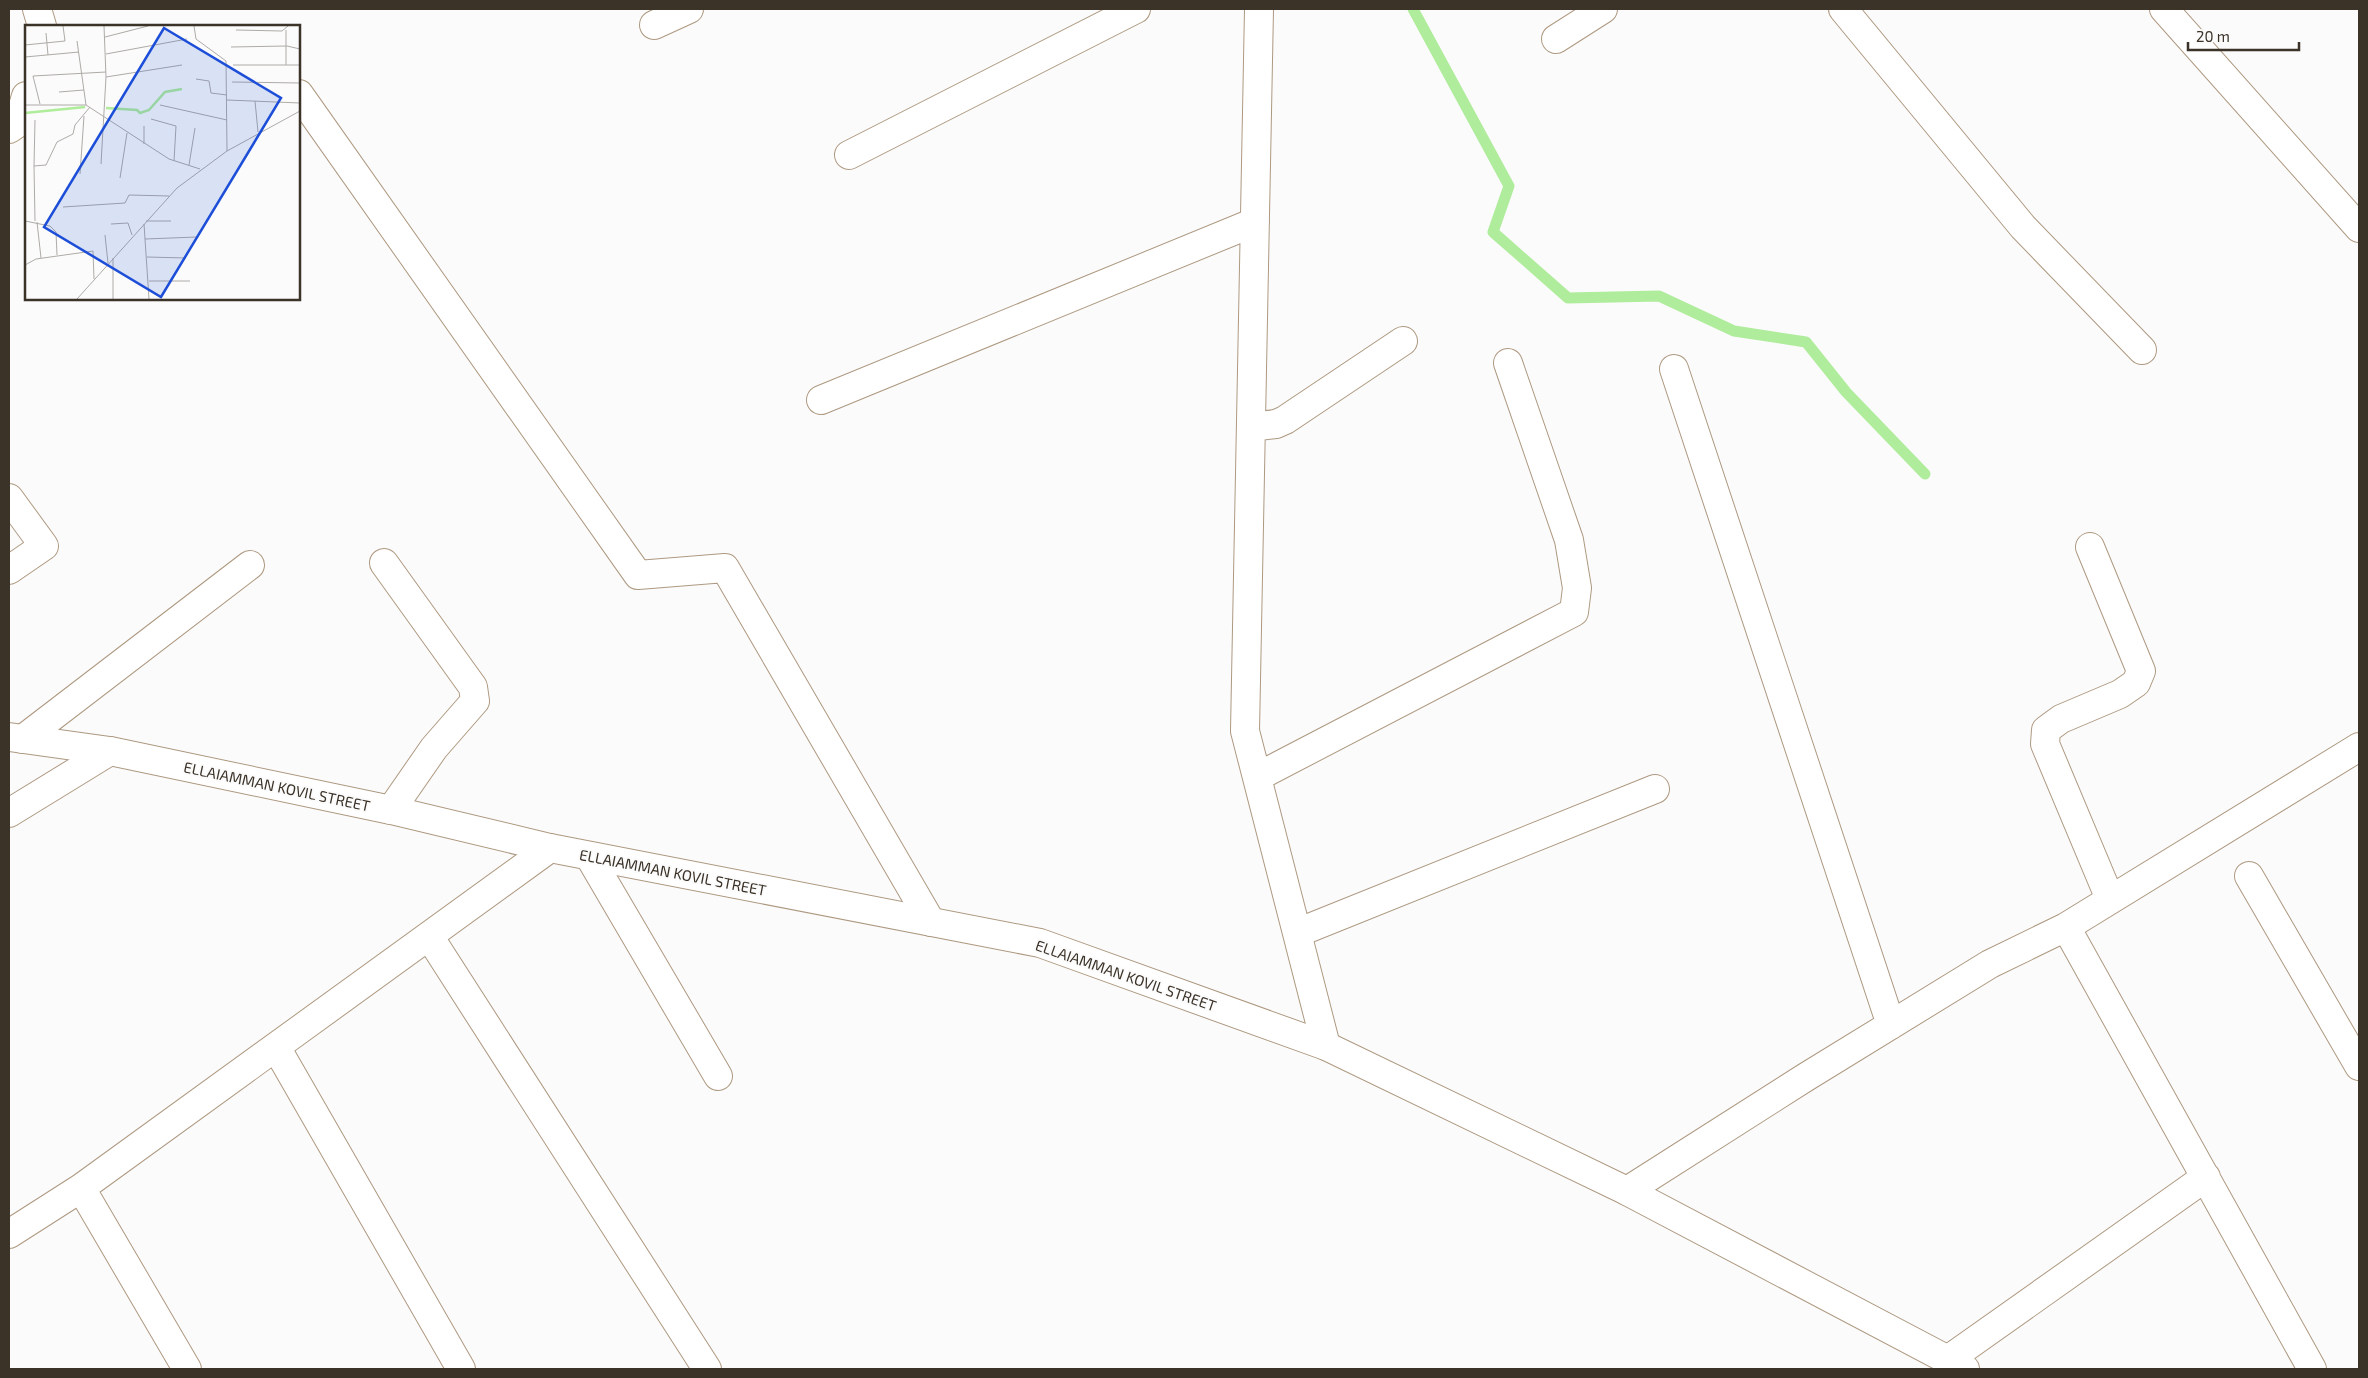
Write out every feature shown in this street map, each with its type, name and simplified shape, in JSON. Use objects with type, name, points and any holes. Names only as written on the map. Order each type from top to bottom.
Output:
[{"type":"street","points":[[37,9],[42,25]]},
{"type":"street","points":[[654,25],[689,9]]},
{"type":"street","points":[[849,155],[1136,9]]},
{"type":"street","points":[[1259,9],[1245,731],[1326,1046]]},
{"type":"street","points":[[1556,39],[1603,9]]},
{"type":"street","points":[[1843,9],[2023,227],[2142,350]]},
{"type":"street","points":[[2164,9],[2359,228]]},
{"type":"street","points":[[300,95],[638,575],[725,568],[931,922]]},
{"type":"street","points":[[9,129],[18,123],[25,99]]},
{"type":"street","points":[[821,400],[1255,222]]},
{"type":"street","points":[[1251,427],[1276,424],[1285,420],[1403,341]]},
{"type":"street","points":[[1257,777],[1574,612],[1578,588],[1569,540],[1508,364]]},
{"type":"street","points":[[1674,369],[1891,1025]]},
{"type":"street","points":[[9,498],[44,546],[9,570]]},
{"type":"street","points":[[2090,548],[2141,671],[2136,683],[2120,694],[2061,718],[2046,730],[2045,744],[2110,899]]},
{"type":"street","points":[[384,563],[472,687],[475,701],[434,748],[391,810]]},
{"type":"street","points":[[16,738],[250,566]]},
{"type":"street","name":"ELLAIAMMAN KOVIL STREET","points":[[16,738],[110,752],[391,810],[550,848],[1040,943],[1326,1046],[1627,1191],[1957,1364]]},
{"type":"street","points":[[1627,1191],[1990,964],[2066,927],[2359,747]]},
{"type":"street","points":[[9,813],[110,752]]},
{"type":"street","points":[[1297,933],[1655,789]]},
{"type":"street","points":[[9,1234],[81,1188],[550,848]]},
{"type":"street","points":[[589,856],[718,1076]]},
{"type":"street","points":[[2249,876],[2359,1066]]},
{"type":"street","points":[[2066,927],[2312,1369]]},
{"type":"street","points":[[429,936],[707,1369]]},
{"type":"street","points":[[276,1046],[461,1369]]},
{"type":"street","points":[[1957,1364],[2206,1177]]},
{"type":"street","points":[[81,1188],[188,1369]]},
{"type":"waterway","points":[[1413,9],[1509,186],[1493,232],[1568,298],[1659,296],[1734,331],[1806,342],[1846,392],[1925,474]]}]
